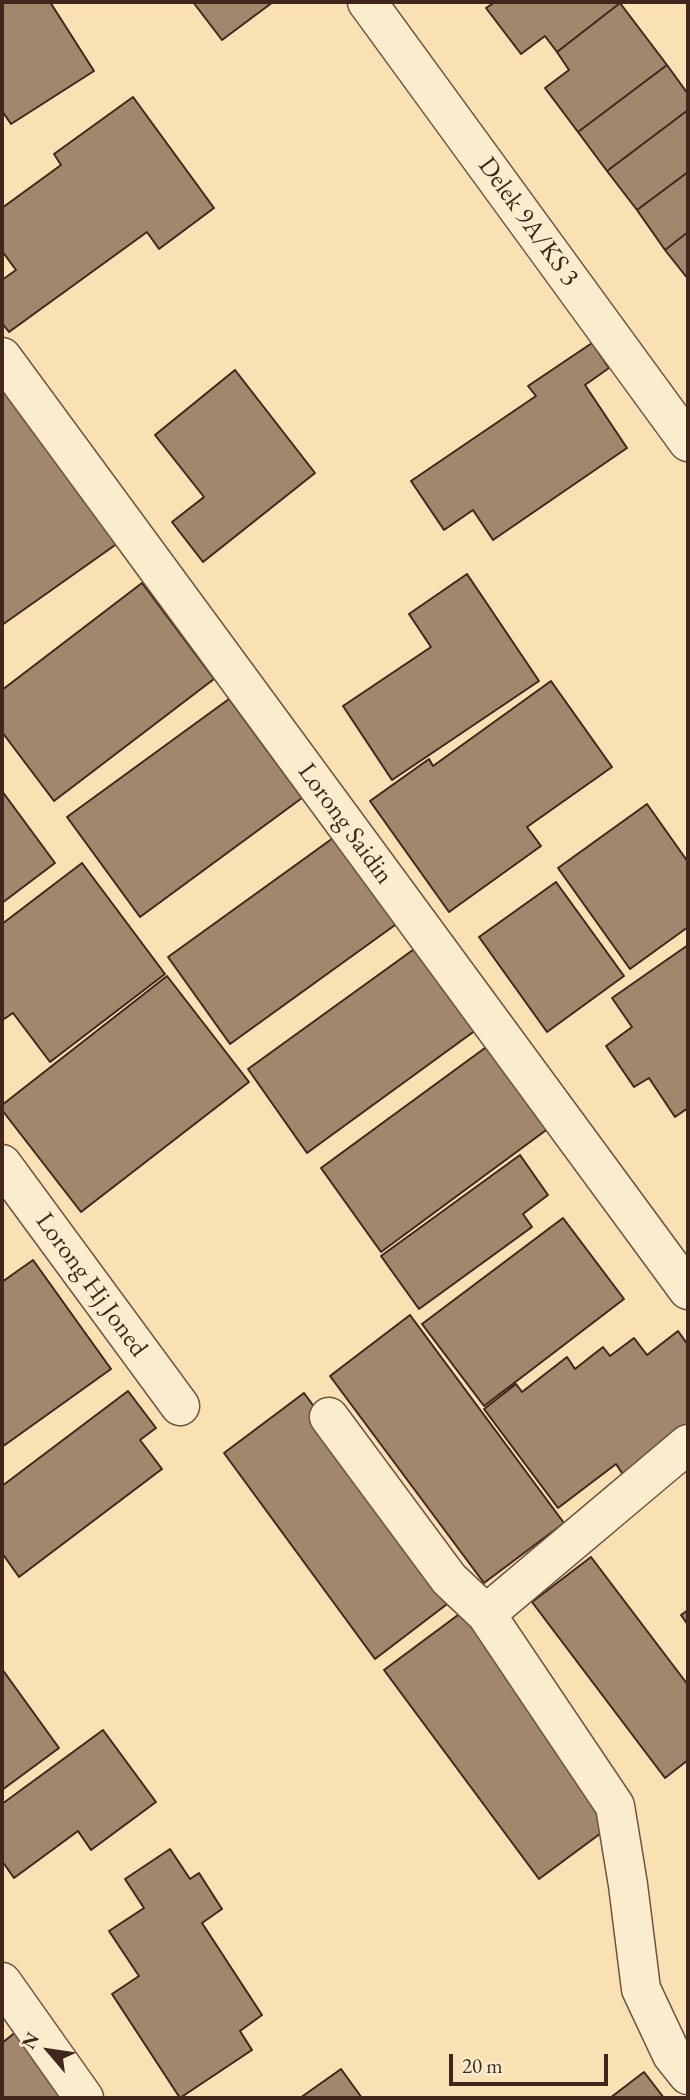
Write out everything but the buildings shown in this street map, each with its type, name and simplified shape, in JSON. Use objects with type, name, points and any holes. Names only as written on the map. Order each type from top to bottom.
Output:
[{"type":"street","name":"Delek 9A/KS 3","points":[[367,2],[688,442]]},
{"type":"street","name":"Lorong Saidin","points":[[2,357],[688,1290]]},
{"type":"street","name":"Lorong Hj Joned","points":[[2,1164],[180,1406]]},
{"type":"street","points":[[329,1417],[449,1579],[486,1614],[615,1806],[641,1989],[672,2055],[688,2075]]},
{"type":"street","points":[[486,1614],[688,1444]]},
{"type":"street","points":[[2,1982],[84,2098]]}]
